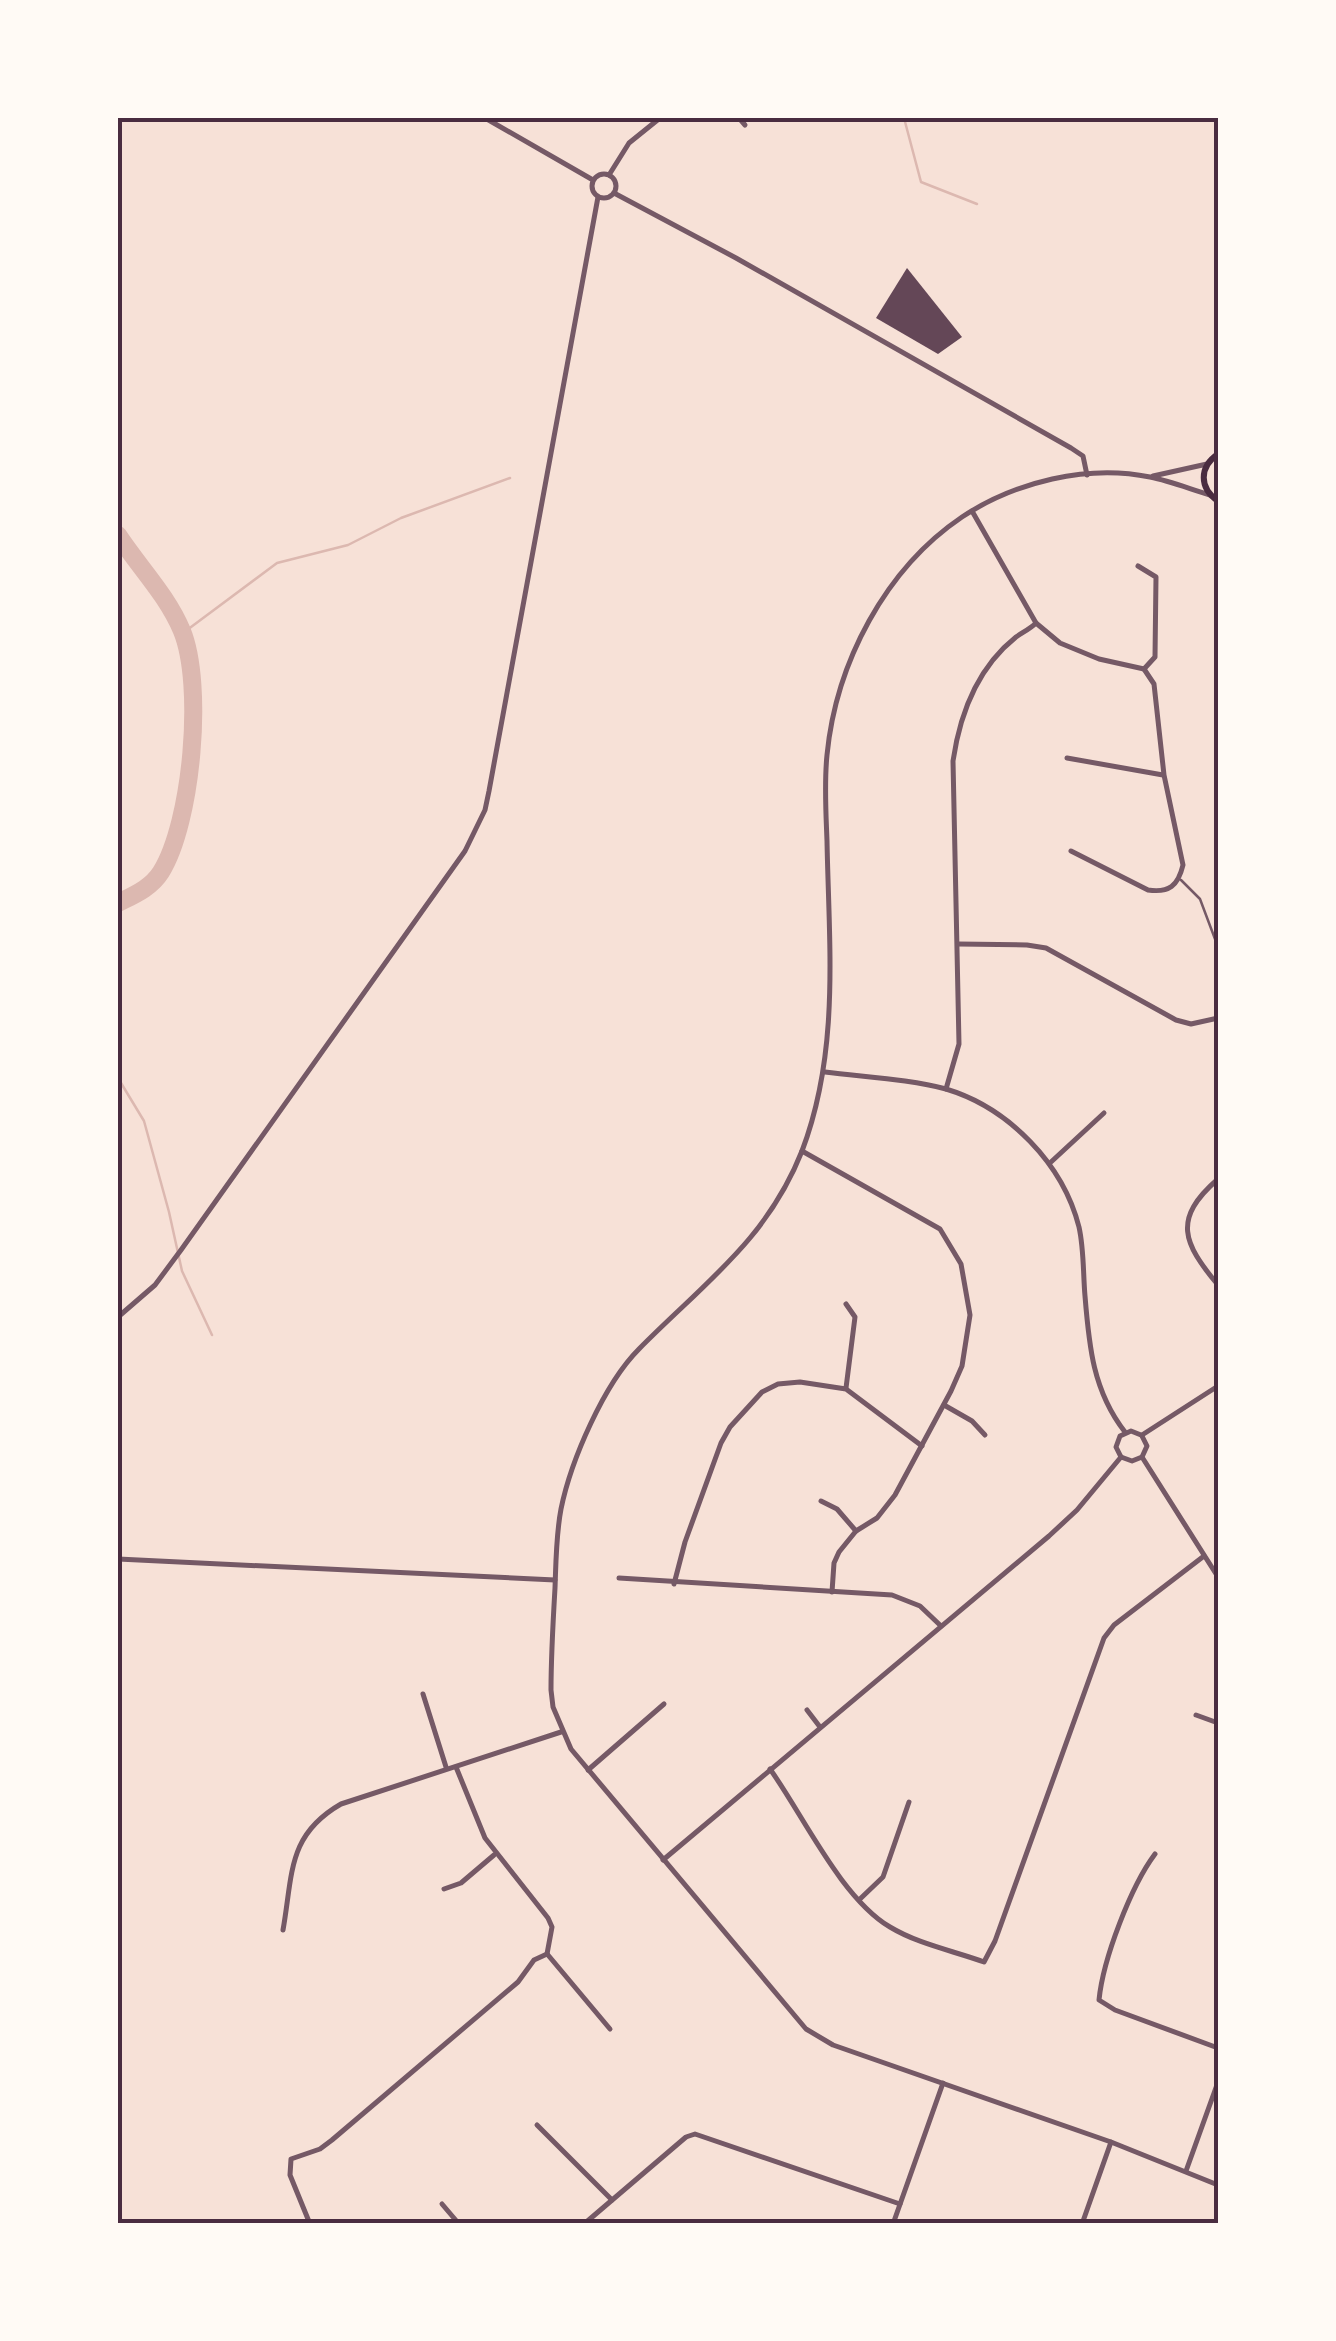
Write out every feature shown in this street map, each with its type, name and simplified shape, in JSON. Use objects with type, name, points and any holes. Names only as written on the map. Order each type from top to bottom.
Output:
[{"type":"main road","points":[[1218,454],[1207,464],[1203,480],[1218,514]]},
{"type":"street","points":[[486,118],[593,180]]},
{"type":"street","points":[[609,176],[629,143],[660,118]]},
{"type":"street","points":[[740,118],[745,125]]},
{"type":"street","points":[[118,1316],[154,1286],[182,1250],[478,827],[490,791],[598,197],[592,188],[593,180],[598,175],[609,176],[615,183],[614,193]]},
{"type":"street","points":[[598,197],[614,193]]},
{"type":"street","points":[[614,193],[1071,448],[1082,456],[1087,474]]},
{"type":"street","points":[[1150,477],[1207,464]]},
{"type":"street","points":[[1214,498],[1150,477],[1087,474],[1020,488],[972,511],[927,544],[883,597],[860,640],[834,713],[826,760],[831,1006],[825,1072],[802,1151],[755,1234],[712,1282],[638,1350],[609,1387],[561,1508],[551,1690],[561,1732],[588,1770],[806,2029],[833,2045],[1218,2183]]},
{"type":"street","points":[[972,511],[1036,623],[1060,643],[1099,659],[1144,669],[1154,684],[1164,775],[1184,865],[1180,879],[1161,892],[1148,890],[1071,851]]},
{"type":"street","points":[[1138,566],[1156,577],[1156,650],[1144,669]]},
{"type":"street","points":[[946,1089],[959,1044],[953,761],[957,732],[985,670],[1016,637],[1036,623]]},
{"type":"street","points":[[1067,758],[1164,775]]},
{"type":"street","points":[[958,944],[1046,948],[1176,1020],[1192,1024],[1218,1018]]},
{"type":"street","points":[[825,1072],[946,1089],[1012,1124],[1050,1163],[1079,1228],[1094,1373],[1103,1398],[1125,1432]]},
{"type":"street","points":[[1050,1163],[1104,1113]]},
{"type":"street","points":[[802,1151],[940,1229],[956,1253],[970,1314],[962,1366],[944,1405],[895,1495],[877,1518],[856,1531],[834,1563],[832,1592]]},
{"type":"street","points":[[1218,1179],[1198,1197],[1188,1220],[1196,1258],[1218,1285]]},
{"type":"street","points":[[846,1304],[855,1318],[846,1389]]},
{"type":"street","points":[[674,1584],[720,1443],[762,1392],[778,1384],[800,1382],[846,1389],[922,1446]]},
{"type":"street","points":[[1142,1435],[1218,1386]]},
{"type":"street","points":[[944,1405],[972,1421],[985,1435]]},
{"type":"street","points":[[1125,1432],[1142,1435],[1146,1446],[1142,1457],[1132,1462],[1121,1458],[1116,1444],[1125,1432]]},
{"type":"street","points":[[1142,1457],[1218,1576]]},
{"type":"street","points":[[663,1860],[1077,1510],[1121,1458]]},
{"type":"street","points":[[821,1501],[837,1510],[856,1531]]},
{"type":"street","points":[[770,1769],[816,1845],[877,1918],[902,1934],[984,1962],[995,1941],[1104,1638],[1114,1625],[1204,1556]]},
{"type":"street","points":[[118,1559],[556,1580]]},
{"type":"street","points":[[619,1578],[902,1598],[920,1606],[941,1626]]},
{"type":"street","points":[[424,1694],[446,1768]]},
{"type":"street","points":[[588,1770],[664,1704]]},
{"type":"street","points":[[807,1710],[820,1727]]},
{"type":"street","points":[[1196,1715],[1218,1723]]},
{"type":"street","points":[[283,1930],[297,1849],[304,1832],[318,1816],[341,1804],[561,1732]]},
{"type":"street","points":[[456,1767],[479,1828],[495,1854],[548,1918],[552,1928],[547,1954]]},
{"type":"street","points":[[860,1899],[883,1877],[909,1802]]},
{"type":"street","points":[[444,1889],[461,1883],[495,1854]]},
{"type":"street","points":[[1156,1854],[1140,1874],[1101,1980],[1099,2000],[1115,2010],[1218,2048]]},
{"type":"street","points":[[547,1954],[610,2028]]},
{"type":"street","points":[[310,2224],[290,2175],[290,2158],[320,2149],[332,2140],[518,1982],[534,1960],[547,1954]]},
{"type":"street","points":[[1186,2171],[1218,2082]]},
{"type":"street","points":[[893,2224],[943,2083]]},
{"type":"street","points":[[538,2125],[612,2200]]},
{"type":"street","points":[[584,2224],[686,2137],[695,2134],[900,2204]]},
{"type":"street","points":[[1082,2224],[1111,2142]]},
{"type":"street","points":[[442,2204],[459,2224]]},
{"type":"lane","points":[[1180,879],[1200,899],[1218,946]]},
{"type":"building","points":[[907,268],[962,337],[938,354],[876,318]]},
{"type":"waterway","points":[[904,118],[921,182],[977,204]]},
{"type":"waterway","points":[[183,633],[277,563],[348,545],[401,518],[510,478]]},
{"type":"waterway","points":[[118,535],[161,593],[182,631],[189,655],[193,718],[187,788],[172,850],[152,882],[118,903]]},
{"type":"waterway","points":[[118,1078],[144,1121],[182,1271],[212,1335]]}]
